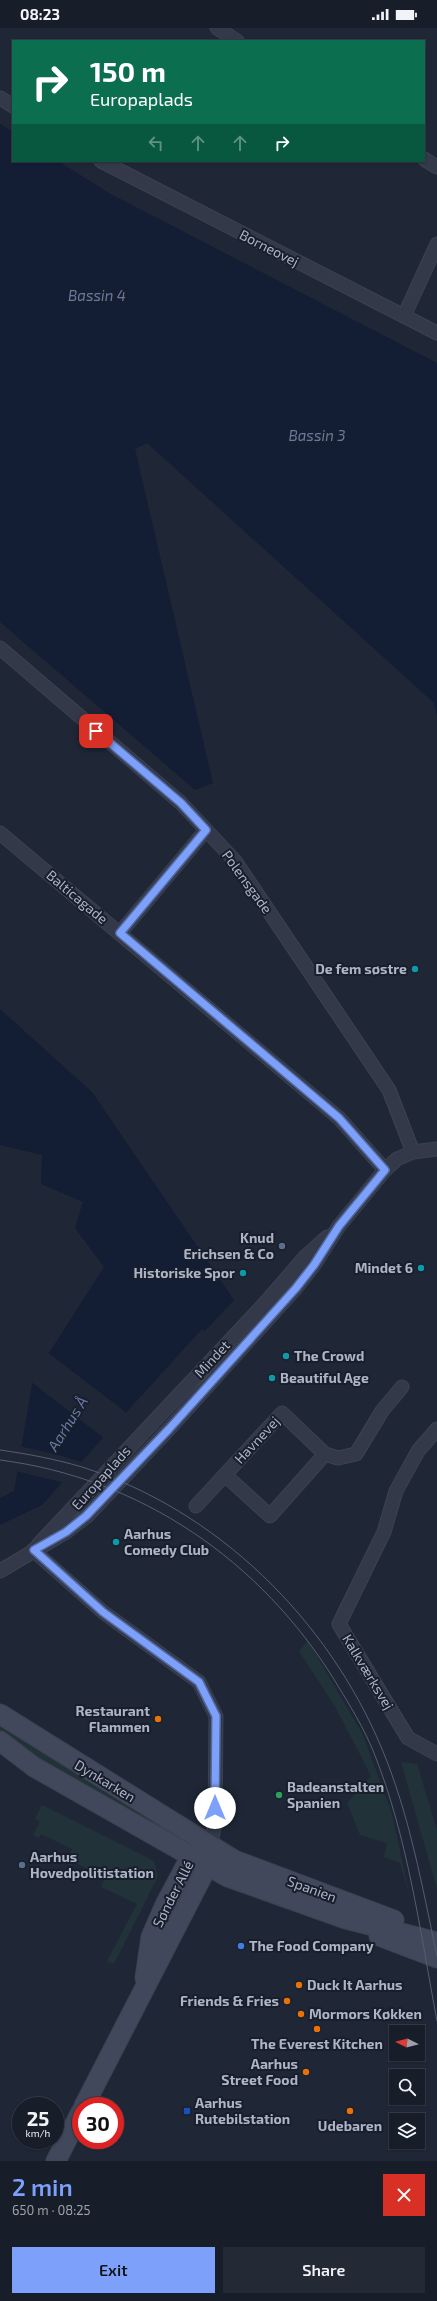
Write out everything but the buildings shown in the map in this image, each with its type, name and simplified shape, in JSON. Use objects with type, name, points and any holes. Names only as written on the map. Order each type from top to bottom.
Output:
[{"type":"street","points":[[217,28],[235,40]]},
{"type":"street","points":[[0,98],[12,105]]},
{"type":"street","points":[[425,160],[437,167]]},
{"type":"street","name":"Borneovej","points":[[103,162],[437,333]]},
{"type":"street","points":[[404,316],[437,244]]},
{"type":"street","name":"Polensgade","points":[[0,648],[181,803],[235,861],[389,1090],[413,1152]]},
{"type":"street","points":[[120,933],[206,830]]},
{"type":"street","name":"Balticagade","points":[[0,833],[339,1118],[385,1170]]},
{"type":"street","name":"Mindet","points":[[147,1451],[296,1288],[314,1265],[339,1226],[385,1170],[397,1159],[413,1152],[437,1149]]},
{"type":"street","name":"Mindet","points":[[135,1440],[266,1302],[305,1257],[339,1226]]},
{"type":"street","points":[[325,1454],[338,1458],[356,1454],[382,1411],[402,1387]]},
{"type":"street","name":"Havnevej","points":[[196,1506],[282,1413],[325,1454],[270,1516],[225,1475]]},
{"type":"street","name":"Kalkværksvej","points":[[437,1429],[418,1451],[396,1491],[384,1532],[339,1624],[408,1738],[437,1754]]},
{"type":"street","name":"Europaplads","points":[[34,1550],[49,1531],[84,1498],[135,1440]]},
{"type":"street","name":"Europaplads","points":[[0,1571],[66,1532],[83,1520],[147,1451]]},
{"type":"street","points":[[34,1550],[103,1612],[199,1682],[216,1716],[215,1824],[210,1846]]},
{"type":"street","name":"Dynkarken","points":[[0,1714],[210,1846]]},
{"type":"street","name":"Dynkarken","points":[[0,1741],[34,1767],[191,1856],[207,1867]]},
{"type":"street","name":"Sønder Allé","points":[[144,1990],[151,1937],[165,1905],[191,1856],[210,1846]]},
{"type":"street","name":"Sønder Allé","points":[[89,2097],[207,1867],[210,1846]]},
{"type":"street","name":"Spanien","points":[[210,1846],[234,1860],[386,1916],[414,1934]]},
{"type":"street","name":"Spanien","points":[[207,1867],[228,1878],[346,1919],[414,1934],[437,1942]]},
{"type":"street","name":"Spanien","points":[[346,1919],[388,1940],[437,1958]]},
{"type":"street","points":[[56,2161],[72,2130]]},
{"type":"shaded area","points":[[308,1641],[363,1735],[392,1814],[410,1898],[400,1863],[384,1857],[387,1843],[360,1835],[347,1803],[371,1776],[336,1708],[299,1651]]},
{"type":"shaded area","points":[[0,1724],[180,1836],[180,1840],[59,1773],[0,1733]]},
{"type":"shaded area","points":[[401,1762],[417,1764],[437,1830],[437,1889]]},
{"type":"shaded area","points":[[42,1805],[154,1861],[158,1876],[114,1964],[107,1961],[137,1904],[101,1887],[105,1878],[74,1862],[71,1866],[66,1863],[72,1849],[41,1834],[39,1838],[33,1835],[40,1822],[35,1819]]},
{"type":"water","points":[[0,124],[12,131],[12,162],[60,162],[109,193],[437,363],[437,716],[434,703],[147,443],[135,449],[213,783],[195,790],[0,622]]},
{"type":"water","name":"Aarhus Å","points":[[0,1009],[92,1092],[234,1300],[205,1331],[202,1329],[42,1505],[0,1525],[0,1498],[14,1491],[33,1378],[104,1267],[75,1228],[83,1202],[41,1184],[42,1155],[0,1145]]},
{"type":"pier","points":[[47,1352],[128,1414],[105,1439],[30,1381]]},
{"type":"pier","points":[[19,1446],[59,1455],[84,1463],[65,1483],[15,1471]]},
{"type":"tram line","points":[[0,1450],[41,1457],[82,1467],[131,1486],[178,1511],[222,1541],[262,1575],[299,1614],[331,1656],[359,1701],[382,1749],[392,1774],[408,1825],[437,1956]]},
{"type":"tram line","points":[[0,1460],[52,1470],[101,1485],[148,1506],[193,1532],[234,1563],[271,1598],[305,1638],[335,1681],[361,1725],[374,1753],[386,1785],[396,1818],[412,1885],[437,2021]]},
{"type":"place","name":"De fem søstre","points":[[415,969]]},
{"type":"place","name":"Knud Erichsen & Co","points":[[282,1246]]},
{"type":"place","name":"Mindet 6","points":[[421,1268]]},
{"type":"place","name":"Historiske Spor","points":[[243,1273]]},
{"type":"place","name":"The Crowd","points":[[286,1356]]},
{"type":"place","name":"Beautiful Age","points":[[272,1378]]},
{"type":"place","name":"Aarhus Comedy Club","points":[[116,1542]]},
{"type":"place","name":"Restaurant Flammen","points":[[158,1719]]},
{"type":"place","name":"Badeanstalten Spanien","points":[[279,1795]]},
{"type":"place","name":"Aarhus Hovedpolitistation","points":[[22,1865]]},
{"type":"place","name":"The Food Company","points":[[241,1946]]},
{"type":"place","name":"Duck It Aarhus","points":[[299,1985]]},
{"type":"place","name":"Friends & Fries","points":[[287,2001]]},
{"type":"place","name":"Mormors Køkken","points":[[301,2014]]},
{"type":"place","name":"The Everest Kitchen","points":[[317,2029]]},
{"type":"place","name":"Aarhus Street Food","points":[[306,2072]]},
{"type":"place","name":"Aarhus Rutebilstation","points":[[187,2111]]},
{"type":"place","name":"Udebaren","points":[[350,2111]]},
{"type":"route","points":[[96,731],[181,803],[206,830],[120,933],[339,1118],[385,1170],[339,1226],[314,1265],[296,1288],[169,1429],[86,1516],[60,1536],[34,1550],[44,1561],[103,1612],[199,1682],[216,1716],[215,1808]]},
{"type":"water label","name":"Bassin 4","points":[[97,296]]},
{"type":"water label","name":"Bassin 3","points":[[317,436]]}]
